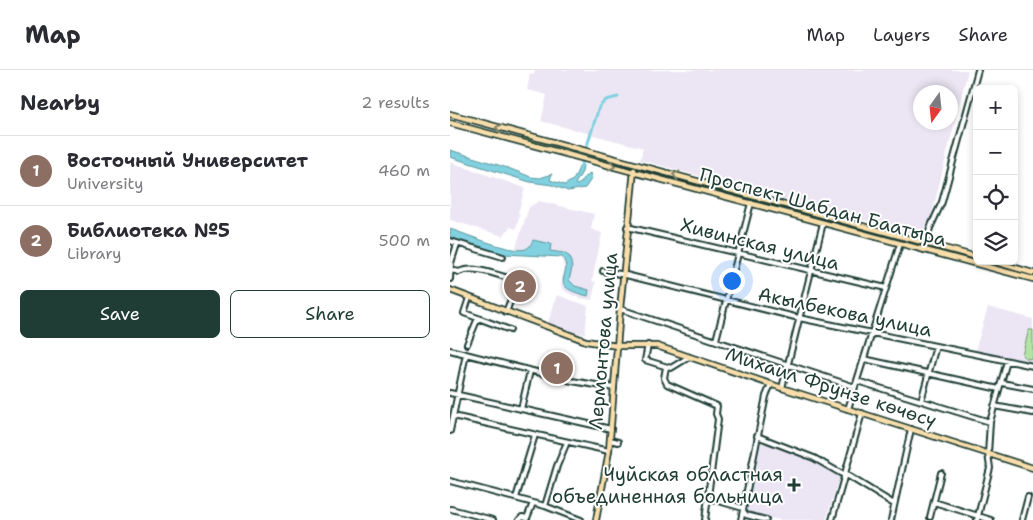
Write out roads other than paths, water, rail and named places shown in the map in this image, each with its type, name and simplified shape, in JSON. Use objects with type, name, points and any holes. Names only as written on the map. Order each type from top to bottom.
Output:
[{"type":"main road","points":[[450,114],[521,134],[519,141],[450,123]]},
{"type":"main road","points":[[482,131],[484,124]]},
{"type":"main road","name":"Проспект Шабдан Баатыра","points":[[521,134],[973,256]]},
{"type":"main road","name":"Проспект Шабдан Баатыра","points":[[519,141],[973,262]]},
{"type":"main road","name":"Лермонтова улица","points":[[596,520],[609,451],[627,227],[635,164]]},
{"type":"main road","points":[[752,203],[753,197]]},
{"type":"main road","points":[[823,223],[825,216]]},
{"type":"main road","points":[[869,235],[870,228]]},
{"type":"main road","points":[[880,238],[882,231]]},
{"type":"main road","name":"Проспект Шабдан Баатыра","points":[[984,265],[1033,279]]},
{"type":"main road","points":[[1006,265],[1033,273]]},
{"type":"main road","name":"Михаил Фрунзе көчөсү","points":[[450,290],[586,341],[617,346],[648,345],[691,356],[782,388],[1033,468]]},
{"type":"street","points":[[924,250],[930,228],[942,202],[978,70]]},
{"type":"street","points":[[716,340],[752,203]]},
{"type":"street","points":[[782,388],[823,223]]},
{"type":"street","name":"Хивинская улица","points":[[627,227],[886,288]]},
{"type":"street","points":[[450,241],[503,257]]},
{"type":"street","points":[[450,279],[451,263],[457,244]]},
{"type":"street","points":[[848,409],[900,244]]},
{"type":"street","points":[[452,270],[459,272],[470,268],[518,281],[506,312]]},
{"type":"street","name":"Акылбекова улица","points":[[602,271],[623,274],[799,318],[1033,366]]},
{"type":"street","points":[[469,298],[464,313],[510,330]]},
{"type":"street","points":[[620,309],[855,387]]},
{"type":"street","points":[[450,431],[466,346],[478,318]]},
{"type":"street","points":[[648,345],[645,360],[671,368],[691,356]]},
{"type":"street","points":[[921,402],[936,346]]},
{"type":"street","points":[[450,350],[530,371],[596,386],[614,388]]},
{"type":"street","points":[[864,359],[928,375],[999,389]]},
{"type":"street","points":[[977,518],[989,475],[990,422],[1007,361]]},
{"type":"street","points":[[666,366],[664,378],[667,384],[717,406],[716,414],[718,420],[705,520]]},
{"type":"street","points":[[521,409],[530,371]]},
{"type":"street","points":[[857,381],[990,422]]},
{"type":"street","points":[[1002,383],[1033,389]]},
{"type":"street","points":[[741,520],[757,436],[766,396],[771,384]]},
{"type":"street","points":[[450,393],[611,429]]},
{"type":"street","points":[[994,406],[1033,413]]},
{"type":"street","points":[[453,413],[534,436],[609,451]]},
{"type":"street","points":[[832,520],[839,489],[846,474],[862,413]]},
{"type":"street","points":[[891,520],[911,429]]},
{"type":"street","points":[[516,498],[534,436]]},
{"type":"street","points":[[757,436],[814,458],[842,474],[846,474],[894,504]]},
{"type":"street","points":[[610,440],[618,442]]},
{"type":"street","points":[[545,506],[557,466],[567,444]]},
{"type":"street","points":[[930,517],[940,474]]},
{"type":"street","points":[[450,481],[545,506],[581,520]]},
{"type":"street","points":[[1022,520],[1028,497]]},
{"type":"street","points":[[708,498],[743,510],[746,515],[766,520]]},
{"type":"street","points":[[934,502],[977,518],[991,520]]},
{"type":"street","points":[[519,520],[527,518],[533,503]]},
{"type":"street","points":[[451,509],[492,520]]},
{"type":"water","points":[[450,150],[531,177],[540,178],[552,174],[550,180],[565,185],[574,179],[580,165],[583,165],[582,172],[575,184],[577,185],[582,182],[585,176],[587,177],[590,173],[592,178],[585,188],[568,191],[552,185],[530,182],[450,157]]},
{"type":"water","points":[[450,229],[511,249],[526,249],[533,240],[551,244],[550,251],[564,253],[570,257],[572,268],[569,280],[575,286],[589,290],[588,296],[567,288],[564,284],[563,279],[566,269],[562,257],[504,254],[450,237]]},
{"type":"waterway","points":[[580,169],[599,107],[606,100],[618,97]]},
{"type":"place","name":"Библиотека №5","points":[[520,286]]},
{"type":"place","name":"Восточный Университет","points":[[557,368]]},
{"type":"place","name":"Чуйская областная объединенная больница","points":[[794,485]]}]
